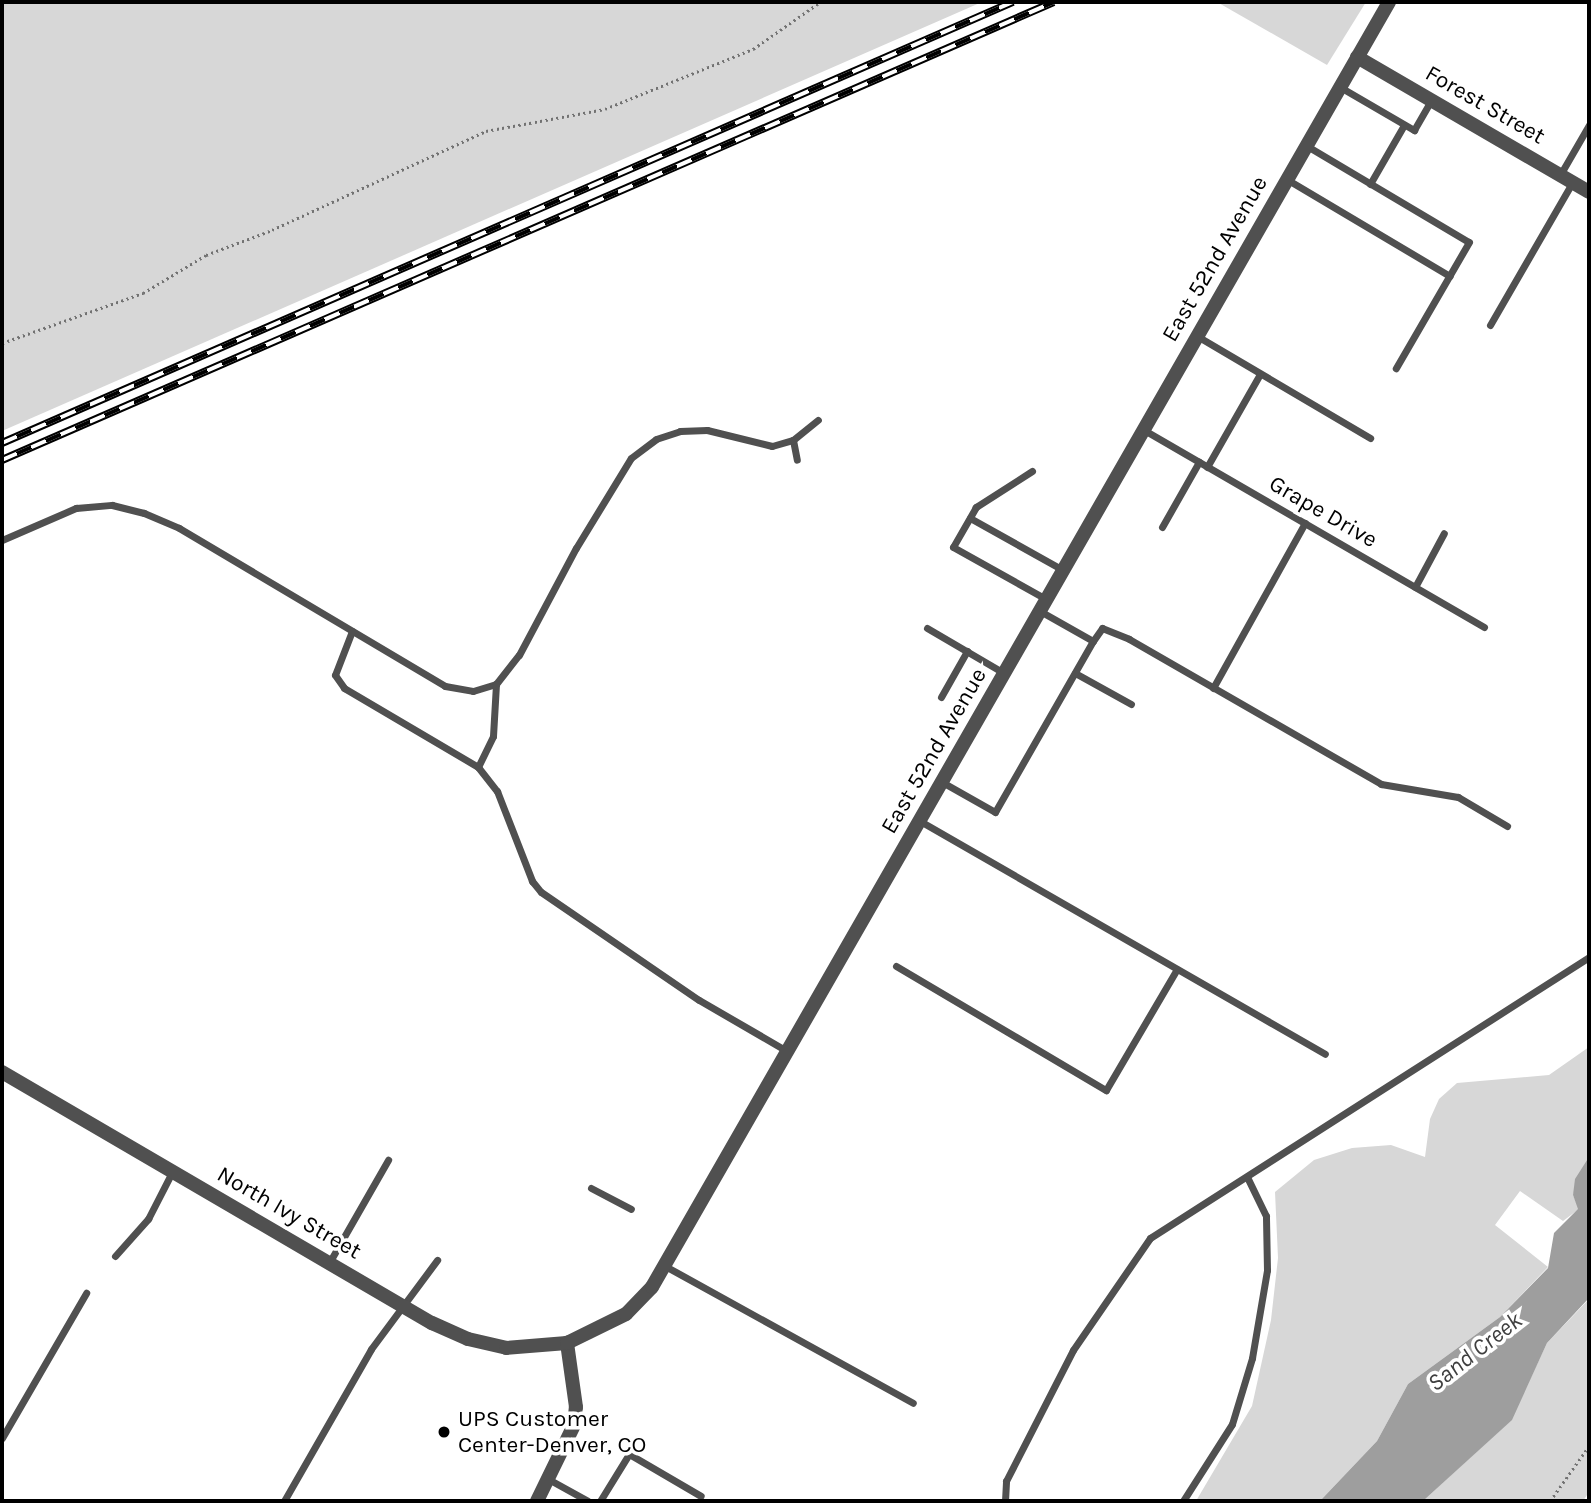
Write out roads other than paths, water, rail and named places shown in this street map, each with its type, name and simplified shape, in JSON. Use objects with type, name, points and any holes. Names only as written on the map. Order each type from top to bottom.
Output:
[{"type":"street","name":"East 52nd Avenue","points":[[566,1343],[626,1314],[664,1265],[1389,2]]},
{"type":"street","name":"Forest Street","points":[[1357,57],[1589,192]]},
{"type":"street","name":"North Ivy Street","points":[[2,1072],[405,1307],[468,1339],[506,1348],[566,1343]]},
{"type":"street","points":[[537,1501],[550,1480],[574,1425],[576,1407],[566,1343]]},
{"type":"lane","points":[[1340,87],[1414,131],[1431,100]]},
{"type":"lane","points":[[1370,184],[1404,125]]},
{"type":"lane","points":[[1490,325],[1566,179],[1589,125]]},
{"type":"lane","points":[[1306,146],[1469,242],[1396,368]]},
{"type":"lane","points":[[1287,179],[1450,276]]},
{"type":"lane","points":[[1197,336],[1370,438]]},
{"type":"lane","points":[[1207,467],[1260,374]]},
{"type":"lane","points":[[2,540],[76,508],[112,505],[144,513],[178,528],[445,686],[473,691],[496,684],[519,655],[576,548],[631,458],[656,439],[680,431],[707,430],[772,446],[793,440],[818,420]]},
{"type":"lane","name":"Grape Drive","points":[[1144,430],[1484,627]]},
{"type":"lane","points":[[793,440],[797,460]]},
{"type":"lane","points":[[1162,527],[1199,462]]},
{"type":"lane","points":[[1032,471],[976,507],[953,547],[1044,605],[1093,641]]},
{"type":"lane","points":[[970,517],[1063,570]]},
{"type":"lane","points":[[1213,688],[1305,523]]},
{"type":"lane","points":[[1415,587],[1444,533]]},
{"type":"lane","points":[[927,628],[1005,673]]},
{"type":"lane","points":[[942,782],[995,812],[1102,628],[1381,784],[1458,797],[1507,826]]},
{"type":"lane","points":[[352,631],[335,675],[344,688],[478,767],[497,791],[532,881],[541,892],[699,1000],[787,1051]]},
{"type":"lane","points":[[941,697],[967,651]]},
{"type":"lane","points":[[1075,673],[1131,704]]},
{"type":"lane","points":[[478,767],[493,736],[496,684]]},
{"type":"lane","points":[[920,821],[1325,1054]]},
{"type":"lane","points":[[1005,1501],[1006,1481],[1073,1350],[1150,1238],[1248,1179],[1589,957]]},
{"type":"lane","points":[[896,966],[1106,1090],[1177,969]]},
{"type":"lane","points":[[329,1263],[388,1160]]},
{"type":"lane","points":[[116,1256],[148,1219],[173,1171]]},
{"type":"lane","points":[[1183,1501],[1232,1424],[1252,1358],[1267,1270],[1266,1216],[1248,1179]]},
{"type":"lane","points":[[591,1188],[631,1209]]},
{"type":"lane","points":[[284,1501],[371,1349],[405,1307],[437,1260]]},
{"type":"lane","points":[[664,1265],[913,1403]]},
{"type":"lane","points":[[2,1438],[86,1293]]},
{"type":"lane","points":[[600,1501],[629,1454],[701,1496]]},
{"type":"lane","points":[[550,1480],[587,1501]]},
{"type":"water","name":"Sand Creek","points":[[1589,1157],[1589,1298],[1547,1343],[1512,1420],[1423,1501],[1320,1501],[1377,1441],[1408,1384],[1500,1317],[1548,1268],[1554,1233],[1578,1209],[1573,1195],[1575,1179]]},
{"type":"railway","points":[[2,443],[1013,2]]},
{"type":"railway","points":[[2,460],[1054,2]]},
{"type":"place","name":"UPS Customer Center-Denver, CO","points":[[444,1432]]}]
